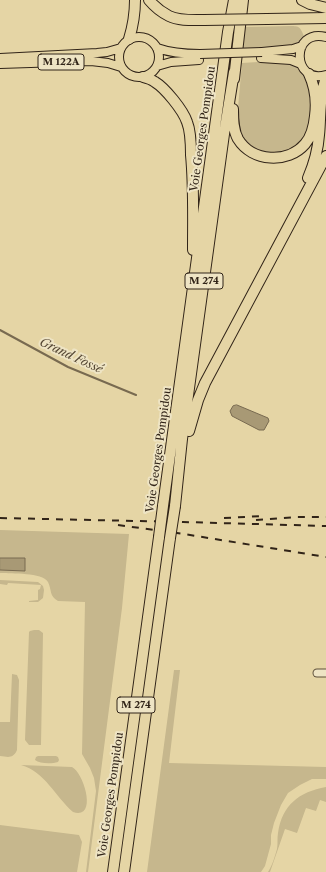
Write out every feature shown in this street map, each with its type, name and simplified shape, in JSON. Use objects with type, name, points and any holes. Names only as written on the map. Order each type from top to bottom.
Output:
[{"type":"highway","points":[[129,39],[135,16],[134,0]]},
{"type":"highway","points":[[149,0],[154,6],[169,16],[181,19],[326,18]]},
{"type":"highway","name":"M 274","points":[[234,72],[243,0]]},
{"type":"highway","points":[[302,0],[310,4],[326,8]]},
{"type":"highway","name":"Voie Georges Pompidou","points":[[113,872],[232,2]]},
{"type":"highway","points":[[234,72],[233,114],[235,131],[239,140],[248,150],[270,158],[280,158],[294,152],[304,145],[309,139],[316,108],[314,87],[309,74]]},
{"type":"highway","name":"Voie Georges Pompidou","points":[[124,872],[175,506],[183,431],[234,72]]},
{"type":"highway","points":[[143,77],[155,82],[161,87],[180,109],[188,127],[190,137],[193,191],[193,288]]},
{"type":"highway","points":[[293,217],[314,161],[318,146],[322,96],[326,78]]},
{"type":"highway","points":[[177,490],[192,417],[205,383],[326,156]]},
{"type":"main road","points":[[326,37],[316,36],[310,38],[302,46],[299,58],[301,64],[309,74],[318,76],[326,75]]},
{"type":"main road","points":[[141,37],[148,39],[157,48],[159,60],[154,71],[149,75],[143,77],[133,77],[128,75],[121,67],[118,58],[121,48],[129,39],[141,37]]},
{"type":"main road","points":[[157,66],[199,57],[262,55],[302,46]]},
{"type":"main road","name":"M 122A","points":[[0,58],[102,53],[121,48]]},
{"type":"main road","points":[[157,48],[199,57]]},
{"type":"main road","points":[[262,55],[291,60],[301,64]]},
{"type":"main road","name":"M 122A","points":[[0,64],[91,61],[108,63],[121,67]]},
{"type":"street","points":[[0,54],[14,57]]},
{"type":"street","points":[[317,673],[326,673]]},
{"type":"shaded area","points":[[296,26],[299,28],[304,36],[294,45],[278,48],[243,49],[245,27]]},
{"type":"shaded area","points":[[273,61],[296,65],[308,79],[312,102],[308,132],[303,140],[288,151],[276,154],[261,151],[246,141],[239,130],[237,119],[242,63]]},
{"type":"shaded area","points":[[237,405],[268,418],[269,421],[264,430],[259,430],[232,416],[230,411],[233,406]]},
{"type":"shaded area","points":[[0,530],[129,534],[122,608],[88,872],[86,872],[96,791],[94,778],[82,754],[85,602],[58,601],[53,597],[48,582],[40,577],[26,574],[0,573]]},
{"type":"shaded area","points":[[0,558],[25,558],[25,571],[0,570]]},
{"type":"shaded area","points":[[0,580],[38,582],[43,586],[43,598],[38,602],[29,602],[38,600],[38,590],[40,589],[41,585],[8,583],[7,585],[0,584]]},
{"type":"shaded area","points":[[39,630],[43,633],[41,745],[29,745],[25,740],[29,632]]},
{"type":"shaded area","points":[[174,670],[180,670],[169,763],[326,767],[326,779],[312,779],[288,793],[281,805],[274,823],[271,835],[271,844],[265,866],[261,872],[147,872]]},
{"type":"shaded area","points":[[12,674],[17,675],[19,680],[17,750],[14,755],[8,757],[0,756],[0,722],[10,722]]},
{"type":"shaded area","points":[[38,756],[56,756],[59,760],[55,763],[43,763],[35,760]]},
{"type":"shaded area","points":[[21,765],[72,767],[77,771],[84,786],[87,803],[85,809],[81,813],[73,812],[37,773]]},
{"type":"shaded area","points":[[326,787],[326,802],[320,800],[316,811],[306,808],[297,833],[285,829],[270,872],[268,872],[277,849],[280,823],[288,807],[300,796],[316,789]]},
{"type":"shaded area","points":[[0,825],[79,835],[82,842],[77,872],[0,872]]},
{"type":"waterway","name":"Grand Fossé","points":[[0,330],[68,367],[136,395]]},
{"type":"railway","points":[[224,518],[262,516]]},
{"type":"railway","points":[[256,520],[297,517],[326,517]]},
{"type":"railway","points":[[0,518],[326,526]]},
{"type":"railway","points":[[118,525],[326,557]]}]
